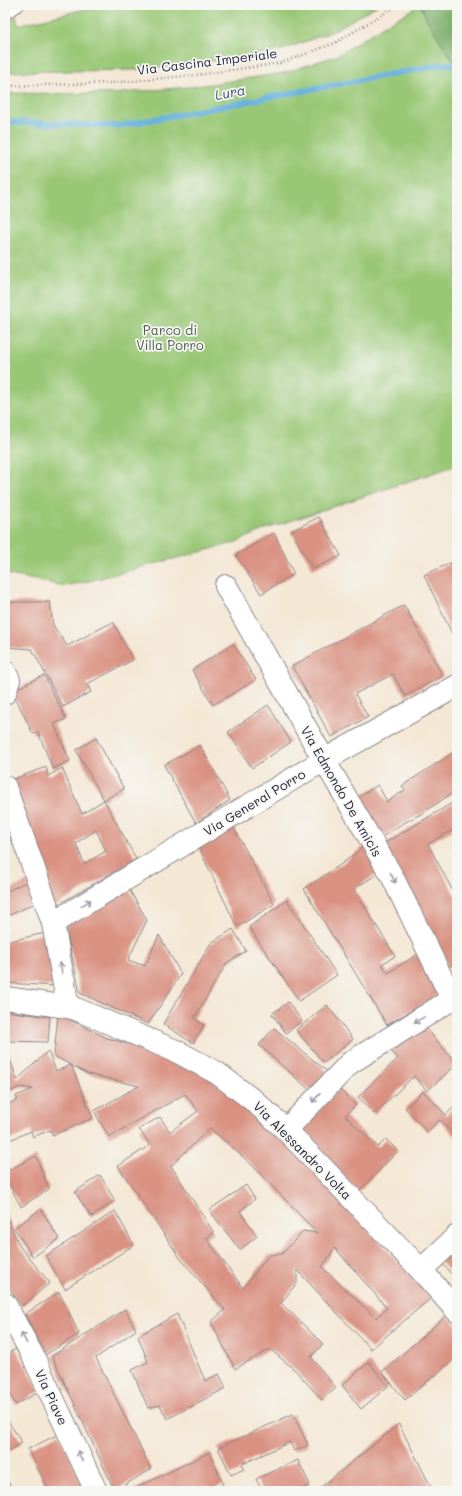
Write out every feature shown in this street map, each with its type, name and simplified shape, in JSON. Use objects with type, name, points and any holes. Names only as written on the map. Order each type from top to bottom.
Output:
[{"type":"street","name":"Via Edmondo De Amicis","points":[[226,586],[324,760],[392,876],[454,997]]},
{"type":"street","points":[[5,672],[9,680],[5,693]]},
{"type":"street","name":"Via General Porro","points":[[53,923],[324,760],[457,686]]},
{"type":"street","points":[[5,787],[53,923],[68,1007]]},
{"type":"street","points":[[286,1130],[350,1062],[454,997]]},
{"type":"street","name":"Via Alessandro Volta","points":[[5,998],[68,1007],[178,1052],[217,1073],[254,1101],[286,1130],[420,1270],[457,1311]]},
{"type":"street","points":[[420,1270],[457,1236]]},
{"type":"street","name":"Via Piave","points":[[5,1304],[33,1356],[96,1491]]},
{"type":"lane","points":[[5,13],[18,5]]},
{"type":"path","name":"Via Cascina Imperiale","points":[[5,86],[111,83],[196,75],[281,62],[335,43],[398,5]]},
{"type":"green space","points":[[103,5],[378,5],[331,32],[282,50],[235,58],[135,70],[5,72],[5,22],[16,16],[18,25]]},
{"type":"green space","name":"Parco di Villa Porro","points":[[420,5],[427,20],[457,67],[457,465],[266,529],[234,543],[85,582],[64,586],[5,574],[5,93],[113,94],[197,86],[284,73],[338,55]]},
{"type":"green space","points":[[421,5],[457,5],[457,67],[427,20]]},
{"type":"building","points":[[319,517],[341,556],[313,569],[291,531]]},
{"type":"building","points":[[274,533],[294,574],[261,594],[236,555]]},
{"type":"building","points":[[457,560],[457,644],[424,575]]},
{"type":"building","points":[[5,602],[50,602],[53,625],[67,646],[113,622],[133,660],[87,684],[91,692],[63,707],[32,649],[5,647]]},
{"type":"building","points":[[404,605],[443,676],[405,696],[393,674],[355,694],[368,717],[331,737],[292,666]]},
{"type":"building","points":[[233,644],[256,680],[213,705],[192,670]]},
{"type":"building","points":[[44,675],[66,719],[54,724],[70,761],[53,769],[38,732],[33,734],[12,691]]},
{"type":"building","points":[[268,705],[291,742],[252,768],[228,732]]},
{"type":"building","points":[[96,738],[124,789],[104,800],[76,750]]},
{"type":"building","points":[[200,745],[230,800],[196,823],[164,765]]},
{"type":"building","points":[[457,750],[457,790],[378,840],[355,799],[378,785],[387,802],[405,790],[402,786]]},
{"type":"building","points":[[46,767],[48,776],[62,768],[82,814],[104,800],[136,859],[52,908],[11,780]],"holes":[[[96,830],[106,851],[84,864],[76,843]]]},
{"type":"building","points":[[454,802],[457,808],[457,827],[428,844],[457,899],[457,962],[448,967],[383,844]]},
{"type":"building","points":[[5,810],[13,840],[5,842]]},
{"type":"building","points":[[231,822],[274,904],[237,927],[197,844]]},
{"type":"building","points":[[366,845],[382,871],[354,889],[395,956],[382,964],[388,973],[418,954],[440,993],[387,1025],[304,889],[340,865]]},
{"type":"building","points":[[28,881],[38,902],[5,917],[5,892]]},
{"type":"building","points":[[126,884],[147,920],[128,960],[145,966],[159,935],[181,974],[148,1024],[80,993],[64,919]]},
{"type":"building","points":[[287,900],[337,975],[299,1001],[249,927]]},
{"type":"building","points":[[233,929],[246,951],[227,963],[194,1018],[204,1025],[193,1043],[163,1024],[211,943]]},
{"type":"building","points":[[50,932],[58,986],[5,983],[5,942]]},
{"type":"building","points":[[288,1002],[302,1021],[286,1033],[272,1014]]},
{"type":"building","points":[[327,1005],[353,1039],[324,1063],[296,1030]]},
{"type":"building","points":[[5,1011],[50,1017],[48,1042],[5,1041]]},
{"type":"building","points":[[58,1014],[107,1038],[169,1055],[203,1072],[283,1137],[431,1298],[371,1349],[297,1270],[297,1283],[281,1303],[323,1344],[311,1357],[336,1388],[322,1400],[295,1370],[270,1349],[235,1369],[211,1322],[225,1310],[180,1258],[118,1166],[150,1145],[139,1129],[160,1117],[170,1132],[198,1111],[185,1094],[109,1137],[94,1111],[139,1086],[88,1074],[54,1056]],"holes":[[[210,1128],[252,1165],[317,1233],[303,1231],[282,1254],[269,1255],[243,1288],[206,1238],[214,1233],[171,1166]],[[335,1248],[387,1308],[376,1318],[322,1267]]]},
{"type":"building","points":[[421,1022],[457,1064],[427,1091],[414,1076],[374,1114],[358,1097],[398,1058],[390,1050]]},
{"type":"building","points":[[274,1028],[329,1073],[313,1093],[259,1045]]},
{"type":"building","points":[[48,1051],[56,1071],[71,1065],[93,1118],[53,1135],[50,1130],[33,1137],[31,1131],[5,1142],[5,1105],[18,1100],[16,1096],[33,1089],[20,1087],[5,1094],[5,1057],[9,1056],[17,1080]]},
{"type":"building","points":[[339,1089],[356,1105],[345,1116],[378,1147],[386,1139],[398,1151],[359,1191],[298,1132]]},
{"type":"building","points":[[423,1091],[446,1115],[457,1104],[457,1138],[440,1120],[427,1132],[405,1108]]},
{"type":"building","points":[[36,1156],[49,1189],[21,1207],[5,1176],[5,1172]]},
{"type":"building","points":[[100,1175],[115,1201],[91,1217],[75,1192]]},
{"type":"building","points":[[246,1185],[255,1199],[240,1211],[257,1236],[240,1250],[209,1210]]},
{"type":"building","points":[[41,1209],[59,1239],[33,1257],[14,1228]]},
{"type":"building","points":[[115,1211],[134,1245],[65,1289],[46,1256]]},
{"type":"building","points":[[5,1212],[20,1247],[50,1283],[22,1306],[5,1282]]},
{"type":"building","points":[[457,1245],[457,1280],[440,1261]]},
{"type":"building","points":[[59,1292],[79,1334],[45,1355],[25,1314]]},
{"type":"building","points":[[125,1309],[136,1330],[96,1358],[151,1469],[115,1491],[52,1356]]},
{"type":"building","points":[[177,1314],[205,1381],[219,1374],[226,1388],[167,1419],[160,1405],[148,1408],[132,1370],[148,1362],[138,1336]]},
{"type":"building","points":[[447,1315],[457,1326],[457,1357],[405,1400],[382,1372]]},
{"type":"building","points":[[16,1349],[40,1391],[16,1405],[5,1384],[5,1355]]},
{"type":"building","points":[[369,1362],[388,1386],[361,1409],[342,1385]]},
{"type":"building","points":[[293,1414],[308,1445],[294,1451],[290,1442],[242,1464],[244,1469],[231,1475],[218,1448]]},
{"type":"building","points":[[8,1421],[22,1443],[5,1454],[5,1423]]},
{"type":"building","points":[[399,1424],[433,1491],[323,1491],[321,1487]]},
{"type":"building","points":[[59,1434],[87,1491],[49,1491],[28,1449]]},
{"type":"building","points":[[210,1452],[223,1484],[211,1491],[130,1491]]},
{"type":"building","points":[[298,1460],[310,1485],[296,1491],[262,1491],[256,1479]]},
{"type":"building","points":[[5,1476],[13,1491],[5,1491]]},
{"type":"waterway","name":"Lura","points":[[5,122],[118,126],[445,64],[457,65]]}]
